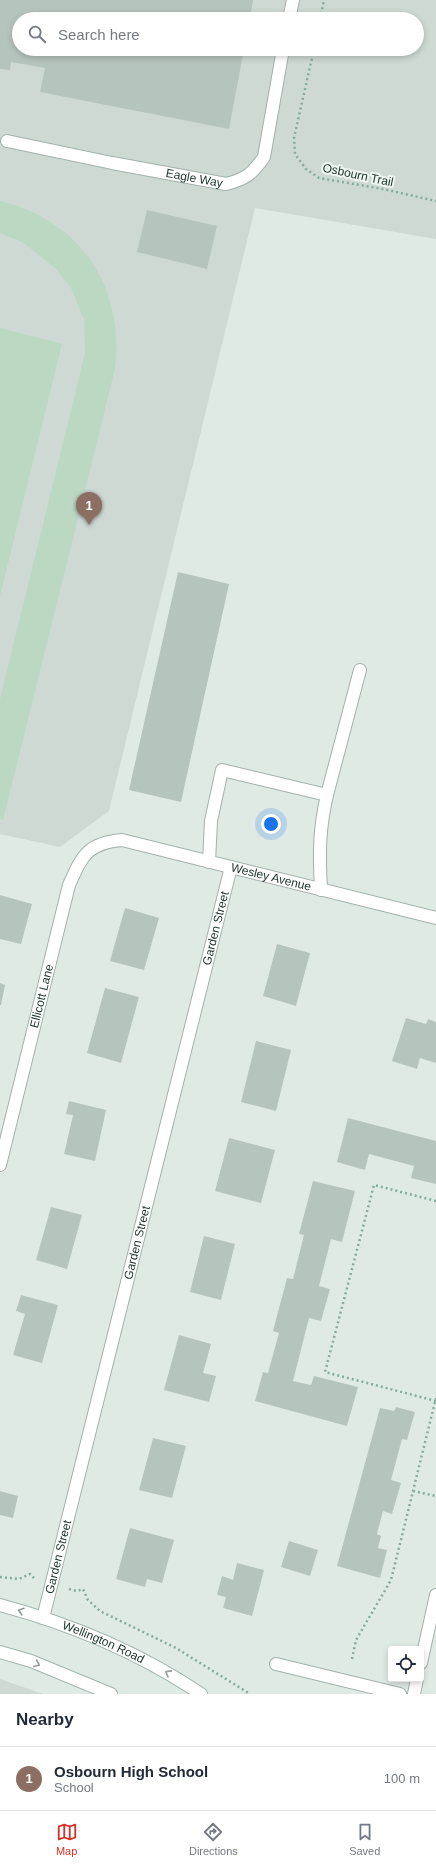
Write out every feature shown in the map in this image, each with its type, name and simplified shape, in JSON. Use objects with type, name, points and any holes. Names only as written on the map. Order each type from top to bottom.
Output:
[{"type":"street","points":[[291,12],[293,0]]},
{"type":"street","name":"Eagle Way","points":[[7,141],[112,163],[226,184],[241,181],[254,172],[264,157],[282,56]]},
{"type":"street","points":[[321,890],[321,824],[327,795],[360,670]]},
{"type":"street","points":[[209,862],[211,821],[222,770],[327,795]]},
{"type":"street","name":"Wesley Avenue","points":[[106,841],[122,840],[436,918]]},
{"type":"street","name":"Ellicott Lane","points":[[0,1165],[69,885],[80,860],[92,848],[106,841]]},
{"type":"street","name":"Garden Street","points":[[43,1618],[231,867]]},
{"type":"street","points":[[424,1649],[436,1595]]},
{"type":"street","name":"Wellington Road","points":[[0,1605],[43,1618],[87,1634],[141,1658],[201,1694]]},
{"type":"street","points":[[0,1652],[31,1661],[111,1694]]},
{"type":"street","points":[[276,1664],[400,1694]]},
{"type":"street","points":[[414,1694],[416,1682]]},
{"type":"path","points":[[321,12],[324,0]]},
{"type":"path","name":"Osbourn Trail","points":[[312,56],[294,138],[295,154],[306,169],[319,178],[383,189],[436,201]]},
{"type":"path","points":[[352,1659],[356,1640],[391,1580],[436,1400],[325,1372],[374,1185],[436,1201]]},
{"type":"path","points":[[413,1491],[436,1496]]},
{"type":"path","points":[[0,1577],[19,1580],[30,1574],[34,1578]]},
{"type":"path","points":[[76,1591],[83,1589],[88,1600],[100,1611],[176,1648],[250,1694]]},
{"type":"shaded area","points":[[0,0],[436,0],[436,239],[255,208],[109,811],[60,847],[0,834]]},
{"type":"shaded area","points":[[0,1679],[43,1694],[0,1694]]},
{"type":"green space","points":[[0,201],[29,210],[54,224],[75,241],[92,262],[104,285],[113,311],[116,339],[115,369],[3,820],[0,819],[0,699],[85,353],[84,320],[71,288],[56,269],[24,243],[0,233]]},
{"type":"green space","points":[[0,328],[62,344],[0,596]]},
{"type":"building","points":[[0,0],[253,0],[251,12],[12,12],[12,56],[243,56],[229,129],[40,92],[45,68],[11,62],[10,70],[0,69]]},
{"type":"building","points":[[147,210],[217,226],[207,269],[137,252]]},
{"type":"building","points":[[178,572],[229,584],[181,802],[129,790]]},
{"type":"building","points":[[0,895],[32,904],[21,944],[0,939]]},
{"type":"building","points":[[125,908],[159,918],[144,970],[110,961]]},
{"type":"building","points":[[277,944],[310,953],[296,1006],[263,996]]},
{"type":"building","points":[[0,983],[5,985],[1,1005],[0,1005]]},
{"type":"building","points":[[105,988],[139,997],[121,1063],[87,1053]]},
{"type":"building","points":[[406,1018],[426,1024],[428,1019],[436,1022],[436,1063],[420,1058],[417,1069],[392,1061]]},
{"type":"building","points":[[256,1041],[291,1050],[276,1111],[241,1102]]},
{"type":"building","points":[[69,1101],[106,1110],[95,1161],[64,1154],[73,1115],[66,1114]]},
{"type":"building","points":[[348,1118],[436,1141],[436,1184],[411,1178],[414,1166],[369,1154],[365,1170],[337,1162]]},
{"type":"building","points":[[229,1138],[275,1150],[261,1203],[215,1191]]},
{"type":"building","points":[[313,1181],[355,1191],[342,1242],[331,1239],[319,1286],[330,1289],[321,1321],[309,1318],[293,1381],[311,1385],[314,1376],[358,1387],[347,1426],[255,1401],[263,1372],[268,1373],[279,1333],[273,1331],[287,1278],[293,1279],[304,1235],[299,1234]]},
{"type":"building","points":[[51,1207],[82,1215],[67,1269],[36,1260]]},
{"type":"building","points":[[204,1236],[235,1244],[221,1300],[190,1292]]},
{"type":"building","points":[[21,1295],[58,1305],[42,1363],[13,1355],[25,1314],[16,1311]]},
{"type":"building","points":[[179,1335],[211,1344],[203,1373],[216,1376],[209,1402],[164,1390]]},
{"type":"building","points":[[396,1407],[415,1412],[407,1440],[402,1439],[391,1480],[401,1483],[392,1514],[383,1511],[377,1534],[381,1536],[378,1548],[387,1550],[380,1578],[337,1566],[380,1408],[394,1411]]},
{"type":"building","points":[[153,1438],[186,1446],[172,1498],[139,1490]]},
{"type":"building","points":[[0,1491],[18,1496],[13,1518],[0,1515]]},
{"type":"building","points":[[130,1528],[174,1540],[162,1583],[147,1579],[145,1587],[116,1579]]},
{"type":"building","points":[[289,1541],[318,1550],[310,1576],[281,1567]]},
{"type":"building","points":[[237,1563],[264,1570],[252,1616],[223,1608],[226,1597],[217,1595],[222,1576],[233,1580]]},
{"type":"place","name":"Osbourn High School","points":[[89,525]]}]
